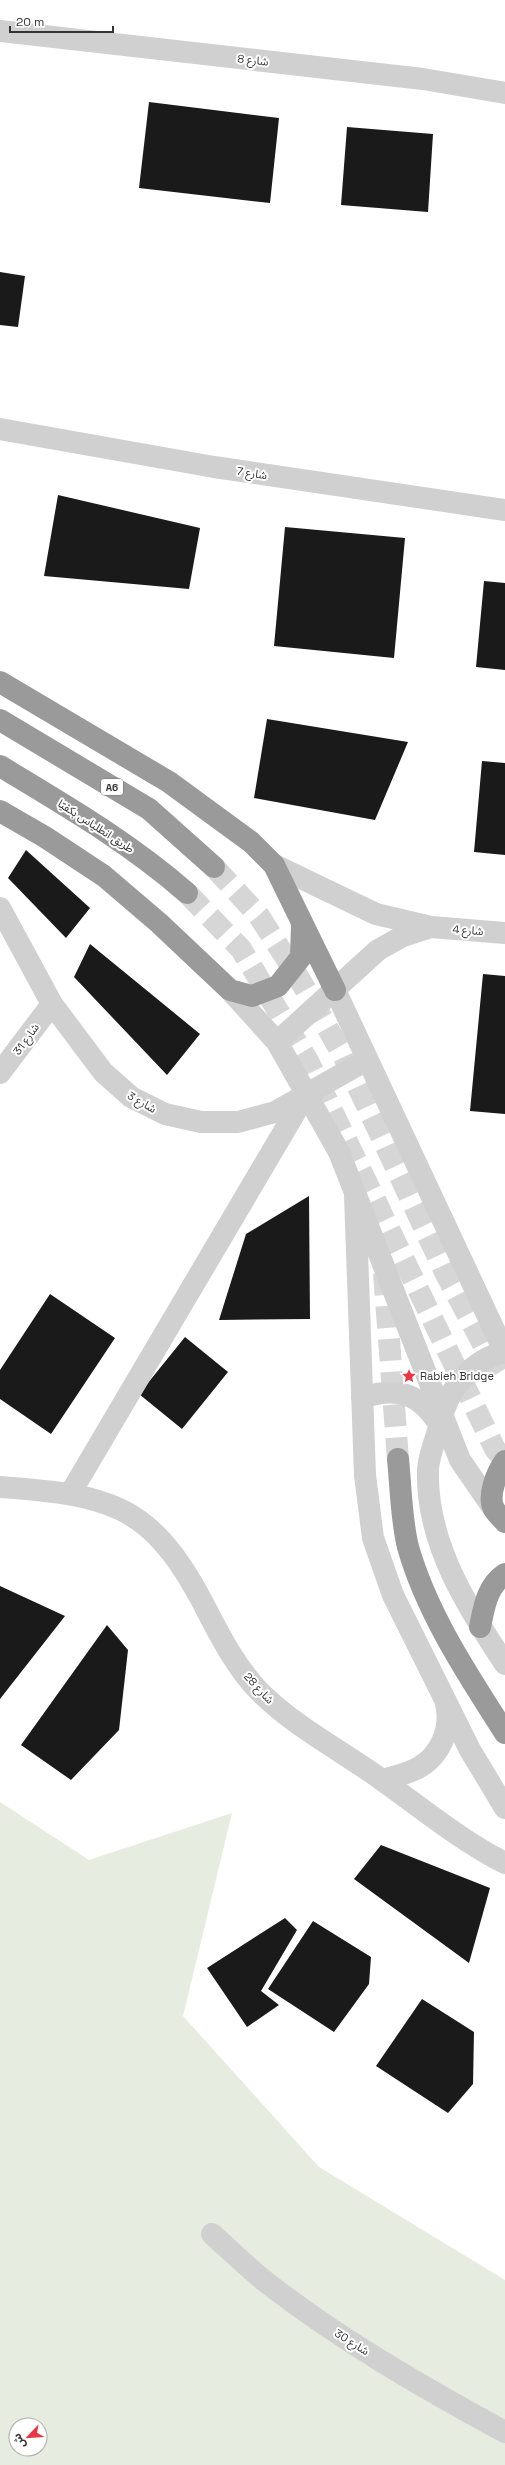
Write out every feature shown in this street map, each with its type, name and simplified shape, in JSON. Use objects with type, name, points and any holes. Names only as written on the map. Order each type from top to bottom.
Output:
[{"type":"highway","points":[[0,682],[169,782],[251,842],[274,865],[335,990]]},
{"type":"highway","name":"A6","points":[[0,720],[149,809],[214,867]]},
{"type":"highway","name":"طريق انطلياس بكفيّا","points":[[0,766],[118,838],[159,868],[187,893]]},
{"type":"highway","points":[[0,811],[45,837],[104,876],[159,923],[230,990],[252,996],[278,986],[301,957],[302,921]]},
{"type":"highway","points":[[398,1459],[402,1514],[408,1547],[422,1585],[437,1620],[505,1733]]},
{"type":"highway","points":[[499,1515],[495,1480],[505,1461]]},
{"type":"highway","points":[[480,1627],[490,1590],[496,1580],[505,1574]]},
{"type":"street","name":"شارع 8","points":[[0,31],[423,79],[505,93]]},
{"type":"street","name":"شارع 7","points":[[0,429],[214,467],[505,510]]},
{"type":"street","points":[[274,865],[376,914],[431,927]]},
{"type":"street","name":"شارع 3","points":[[0,908],[52,1004],[103,1072],[131,1097],[164,1114],[201,1122],[238,1122],[275,1112],[367,1060]]},
{"type":"street","points":[[277,1042],[378,950],[403,936],[431,927]]},
{"type":"street","name":"شارع 4","points":[[431,927],[505,933]]},
{"type":"street","points":[[230,990],[277,1042],[339,1152],[398,1300],[441,1421],[460,1460],[499,1515]]},
{"type":"street","points":[[335,990],[505,1352],[489,1357],[464,1375],[447,1401],[428,1469],[431,1514],[449,1567],[480,1627],[505,1664]]},
{"type":"street","name":"شارع 31","points":[[0,1073],[52,1004]]},
{"type":"street","points":[[60,1492],[307,1093]]},
{"type":"street","points":[[355,1195],[365,1475],[374,1538],[393,1595],[470,1750],[505,1808]]},
{"type":"street","points":[[362,1398],[379,1392],[403,1394],[415,1398],[430,1409],[441,1421]]},
{"type":"street","name":"شارع 28","points":[[0,1487],[60,1492],[95,1499],[122,1509],[145,1523],[172,1552],[194,1585],[233,1658],[259,1691],[296,1724],[382,1780],[449,1830],[505,1863]]},
{"type":"street","points":[[382,1780],[418,1768],[431,1758],[441,1744],[447,1728],[448,1717],[444,1695]]},
{"type":"street","name":"شارع 30","points":[[212,2234],[269,2285],[324,2325],[445,2400],[505,2432]]},
{"type":"shaded area","points":[[0,1802],[89,1860],[232,1813],[183,2016],[319,2167],[505,2280],[505,2465],[0,2465]]},
{"type":"building","points":[[149,102],[279,118],[270,203],[139,188]]},
{"type":"building","points":[[347,127],[433,134],[428,212],[341,205]]},
{"type":"building","points":[[0,272],[25,276],[18,327],[0,325]]},
{"type":"building","points":[[58,495],[200,528],[189,589],[44,576]]},
{"type":"building","points":[[285,527],[405,538],[394,658],[274,646]]},
{"type":"building","points":[[484,581],[505,583],[505,670],[476,667]]},
{"type":"building","points":[[267,719],[408,742],[375,820],[254,798]]},
{"type":"building","points":[[482,761],[505,763],[505,855],[474,852]]},
{"type":"building","points":[[26,850],[90,908],[66,938],[8,878]]},
{"type":"building","points":[[90,944],[200,1034],[167,1075],[74,977]]},
{"type":"building","points":[[483,974],[505,976],[505,1114],[470,1111]]},
{"type":"building","points":[[309,1196],[310,1319],[219,1320],[246,1234]]},
{"type":"building","points":[[50,1294],[115,1338],[51,1434],[0,1399],[0,1370]]},
{"type":"building","points":[[185,1337],[228,1372],[182,1429],[139,1394]]},
{"type":"building","points":[[0,1586],[65,1616],[0,1699]]},
{"type":"building","points":[[107,1625],[128,1650],[119,1730],[71,1780],[21,1745]]},
{"type":"building","points":[[381,1845],[490,1888],[469,1963],[354,1879]]},
{"type":"building","points":[[285,1918],[297,1930],[261,1991],[279,2005],[247,2027],[207,1968]]},
{"type":"building","points":[[313,1921],[371,1957],[369,1984],[334,2032],[268,1989]]},
{"type":"building","points":[[422,1999],[474,2032],[473,2084],[448,2113],[376,2066]]},
{"type":"tunnel","points":[[214,867],[259,916],[300,980],[343,1055],[446,1274],[493,1363],[505,1381]]},
{"type":"tunnel","points":[[187,893],[241,949],[309,1063],[495,1449],[505,1460]]},
{"type":"tunnel","points":[[384,1273],[398,1459]]},
{"type":"place","name":"Rabieh Bridge","points":[[409,1376]]}]
